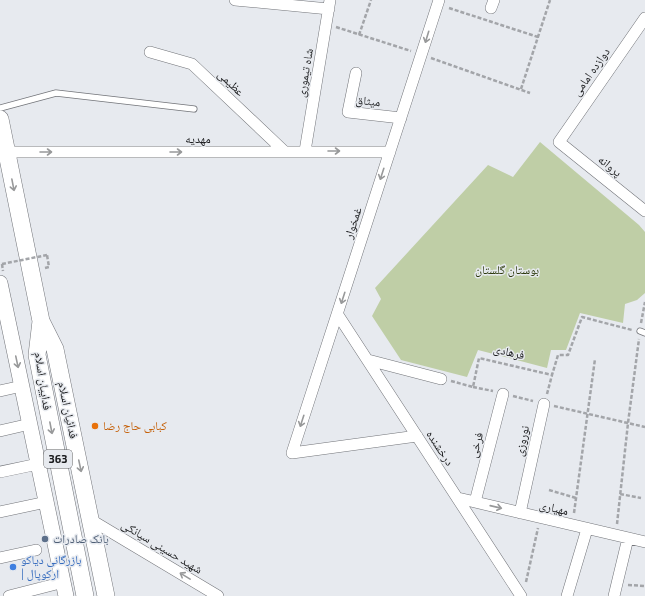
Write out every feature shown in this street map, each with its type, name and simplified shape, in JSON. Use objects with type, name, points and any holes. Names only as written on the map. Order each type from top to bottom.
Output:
[{"type":"main road","name":"فداییان اسلام","points":[[0,119],[41,321],[36,355],[85,596]]},
{"type":"main road","name":"فدائیان اسلام","points":[[41,321],[55,349],[106,596]]},
{"type":"street","points":[[235,0],[330,4]]},
{"type":"street","name":"غمخوار","points":[[417,436],[292,453],[439,0]]},
{"type":"street","name":"شاه تیموری","points":[[305,151],[330,4]]},
{"type":"street","name":"دوازده امامی","points":[[559,142],[645,18]]},
{"type":"street","name":"عظیمی","points":[[150,52],[192,64],[284,151]]},
{"type":"street","name":"میثاق","points":[[356,73],[348,112],[401,118]]},
{"type":"street","name":"پروانه","points":[[559,142],[645,211]]},
{"type":"street","name":"مهدیه","points":[[7,152],[390,152]]},
{"type":"street","points":[[0,283],[6,342],[22,386],[65,589],[9,596]]},
{"type":"street","name":"درخشنده","points":[[338,314],[458,498],[523,592]]},
{"type":"street","points":[[368,360],[441,379]]},
{"type":"street","points":[[0,391],[22,386]]},
{"type":"street","name":"فرخی","points":[[475,502],[503,394]]},
{"type":"street","name":"نوروزی","points":[[520,513],[544,404]]},
{"type":"street","points":[[0,431],[30,424]]},
{"type":"street","points":[[0,472],[38,464]]},
{"type":"street","name":"مهیاری","points":[[458,498],[645,542]]},
{"type":"street","points":[[0,512],[46,502]]},
{"type":"street","name":"شهید حسینی سیانکی","points":[[91,520],[218,596]]},
{"type":"street","points":[[567,596],[587,529]]},
{"type":"street","points":[[614,596],[628,538]]},
{"type":"street","points":[[0,558],[36,550]]},
{"type":"lane","points":[[0,108],[56,93],[194,109]]},
{"type":"path","points":[[359,35],[371,0]]},
{"type":"path","points":[[521,89],[550,0]]},
{"type":"path","points":[[326,24],[530,92]]},
{"type":"path","points":[[2,264],[47,255],[49,267]]},
{"type":"path","points":[[616,535],[628,423],[642,332],[645,302]]},
{"type":"path","points":[[642,332],[582,317],[568,355],[558,355],[544,404],[645,427]]},
{"type":"path","name":"فرهادی","points":[[441,379],[473,387],[479,358],[552,375]]},
{"type":"path","points":[[573,526],[594,359]]},
{"type":"path","points":[[549,490],[576,498]]},
{"type":"path","points":[[620,494],[641,498]]},
{"type":"path","points":[[523,592],[540,518]]},
{"type":"path","points":[[617,583],[645,586]]},
{"type":"green space","name":"بوستان گلستان","points":[[540,142],[639,225],[645,232],[645,293],[637,300],[625,304],[623,323],[580,313],[566,350],[551,350],[547,368],[478,350],[467,377],[401,360],[372,316],[381,299],[375,288],[488,165],[513,177]]},
{"type":"place","name":"کبابی حاج رضا","points":[[95,426]]},
{"type":"place","name":"بانک صادرات","points":[[45,539]]},
{"type":"place","name":"بازرگانی دیاکو | ارکوپال","points":[[13,567]]}]
